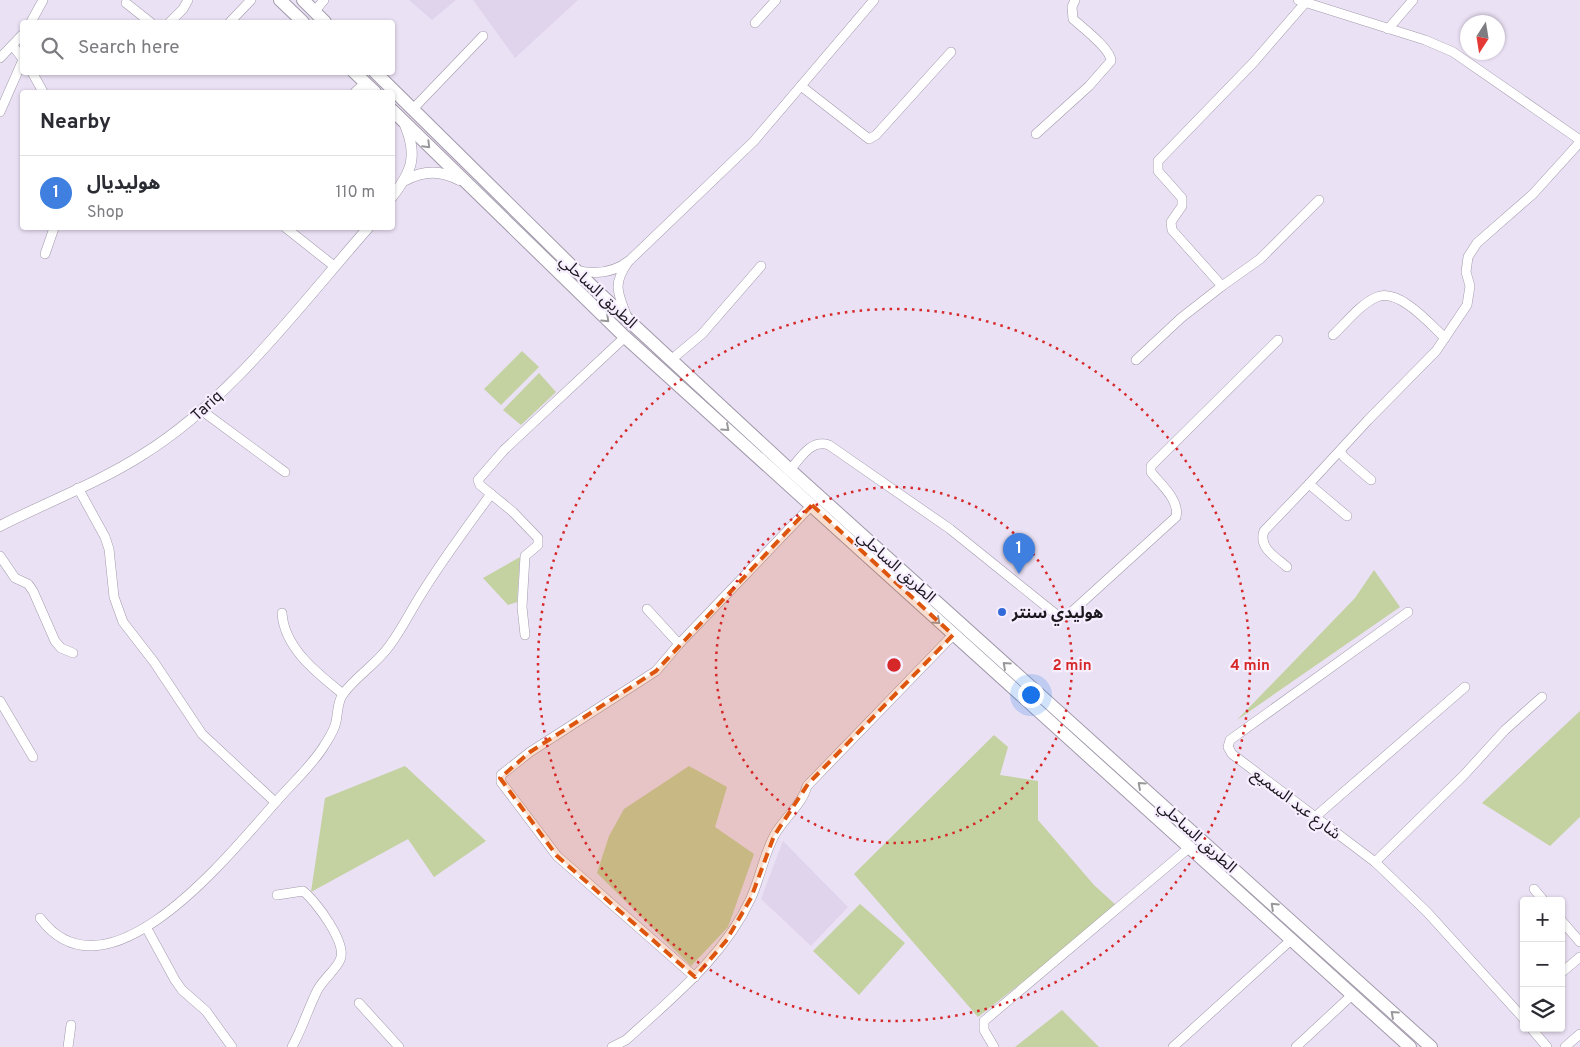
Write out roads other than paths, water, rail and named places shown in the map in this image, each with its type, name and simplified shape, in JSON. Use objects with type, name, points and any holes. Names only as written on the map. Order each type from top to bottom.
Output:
[{"type":"highway","points":[[280,0],[301,20]]},
{"type":"highway","points":[[303,0],[323,20]]},
{"type":"highway","points":[[357,75],[373,90]]},
{"type":"highway","name":"الطريق الساحلي","points":[[377,75],[392,90]]},
{"type":"highway","name":"الطريق الساحلي","points":[[395,93],[575,270],[790,470],[1431,1047]]},
{"type":"highway","name":"الطريق الساحلي","points":[[395,113],[625,337],[1410,1047]]},
{"type":"main road","points":[[395,193],[406,180],[412,152],[404,122]]},
{"type":"main road","points":[[406,180],[432,172],[450,174],[466,183]]},
{"type":"main road","name":"Tariq","points":[[0,526],[142,456],[201,410],[265,346],[366,230]]},
{"type":"street","points":[[35,20],[43,0]]},
{"type":"street","points":[[172,20],[184,9],[188,0]]},
{"type":"street","points":[[232,20],[251,0]]},
{"type":"street","points":[[314,12],[324,0]]},
{"type":"street","points":[[755,23],[776,0]]},
{"type":"street","points":[[627,317],[617,288],[620,276],[628,262],[754,141],[874,0]]},
{"type":"street","points":[[1036,134],[1088,86],[1110,61],[1111,57],[1098,42],[1073,19],[1072,7],[1075,0]]},
{"type":"street","points":[[1388,28],[1413,0]]},
{"type":"street","points":[[1222,286],[1172,230],[1171,222],[1182,206],[1182,198],[1158,171],[1158,162],[1253,63],[1301,2],[1388,28],[1453,52],[1580,141],[1533,194],[1477,243],[1468,257],[1466,272],[1470,286],[1467,305],[1426,362],[1368,420],[1264,531],[1262,538],[1264,548],[1287,568]]},
{"type":"street","points":[[126,3],[147,20]]},
{"type":"street","points":[[412,110],[483,36]]},
{"type":"street","points":[[0,58],[20,37]]},
{"type":"street","points":[[13,46],[20,55]]},
{"type":"street","points":[[801,86],[869,139],[876,135],[951,52]]},
{"type":"street","points":[[0,112],[20,67]]},
{"type":"street","points":[[34,75],[42,90]]},
{"type":"street","points":[[357,90],[365,83]]},
{"type":"street","points":[[1136,360],[1181,318],[1260,259],[1319,200]]},
{"type":"street","points":[[45,254],[53,230]]},
{"type":"street","points":[[289,230],[334,266]]},
{"type":"street","points":[[575,270],[591,273],[603,272],[628,262]]},
{"type":"street","points":[[672,359],[702,334],[761,266]]},
{"type":"street","points":[[1333,335],[1366,303],[1379,296],[1392,296],[1404,301],[1445,338]]},
{"type":"street","points":[[526,635],[522,607],[525,556],[539,542],[527,525],[478,483],[480,477],[504,450],[625,337]]},
{"type":"street","points":[[790,470],[812,445],[820,443],[830,445],[950,529],[1058,616],[1066,617],[1176,516],[1178,509],[1175,502],[1150,472],[1151,466],[1278,340]]},
{"type":"street","points":[[201,410],[285,472]]},
{"type":"street","points":[[1340,451],[1344,457],[1371,480]]},
{"type":"street","points":[[1309,484],[1347,516]]},
{"type":"street","points":[[78,488],[106,537],[114,597],[123,622],[145,649],[202,734],[275,802]]},
{"type":"street","points":[[40,918],[51,932],[62,938],[85,944],[107,943],[146,927],[176,908],[206,880],[324,747],[332,733],[338,702],[343,694],[351,683],[379,660],[391,644],[422,593],[490,494]]},
{"type":"street","points":[[695,977],[557,856],[500,778],[501,775],[530,752],[642,682],[656,670],[812,505]]},
{"type":"street","points":[[0,556],[15,578],[28,584],[33,591],[61,648],[73,653]]},
{"type":"street","points":[[647,609],[679,644]]},
{"type":"street","name":"شارع عبد السميع","points":[[1408,612],[1230,740],[1228,747],[1232,754],[1375,862],[1427,912],[1520,1008]]},
{"type":"street","points":[[282,613],[284,629],[297,651],[317,673],[343,694]]},
{"type":"street","points":[[612,1047],[626,1040],[695,977],[726,941],[751,898],[774,836],[802,798],[807,786],[953,635]]},
{"type":"street","points":[[1315,816],[1465,687]]},
{"type":"street","points":[[1375,862],[1464,775],[1505,730],[1542,697]]},
{"type":"street","points":[[0,701],[33,757]]},
{"type":"street","points":[[994,1047],[984,1030],[984,1021],[1190,848]]},
{"type":"street","points":[[1534,889],[1541,897]]},
{"type":"street","points":[[277,895],[303,891],[311,898],[331,926],[342,951],[341,958],[317,990],[292,1047]]},
{"type":"street","points":[[1565,925],[1580,942]]},
{"type":"street","points":[[146,927],[178,985],[206,1011],[232,1047]]},
{"type":"street","points":[[1173,1047],[1291,940]]},
{"type":"street","points":[[1565,970],[1580,957]]},
{"type":"street","points":[[1296,1047],[1352,995]]},
{"type":"street","points":[[359,1003],[398,1047]]},
{"type":"street","points":[[68,1047],[71,1026]]},
{"type":"street","points":[[1534,1032],[1547,1047]]},
{"type":"street","points":[[1565,1047],[1580,1034]]},
{"type":"place","name":"هوليديال","points":[[1019,574]]},
{"type":"place","name":"هوليدي سنتر","points":[[1002,612]]}]
